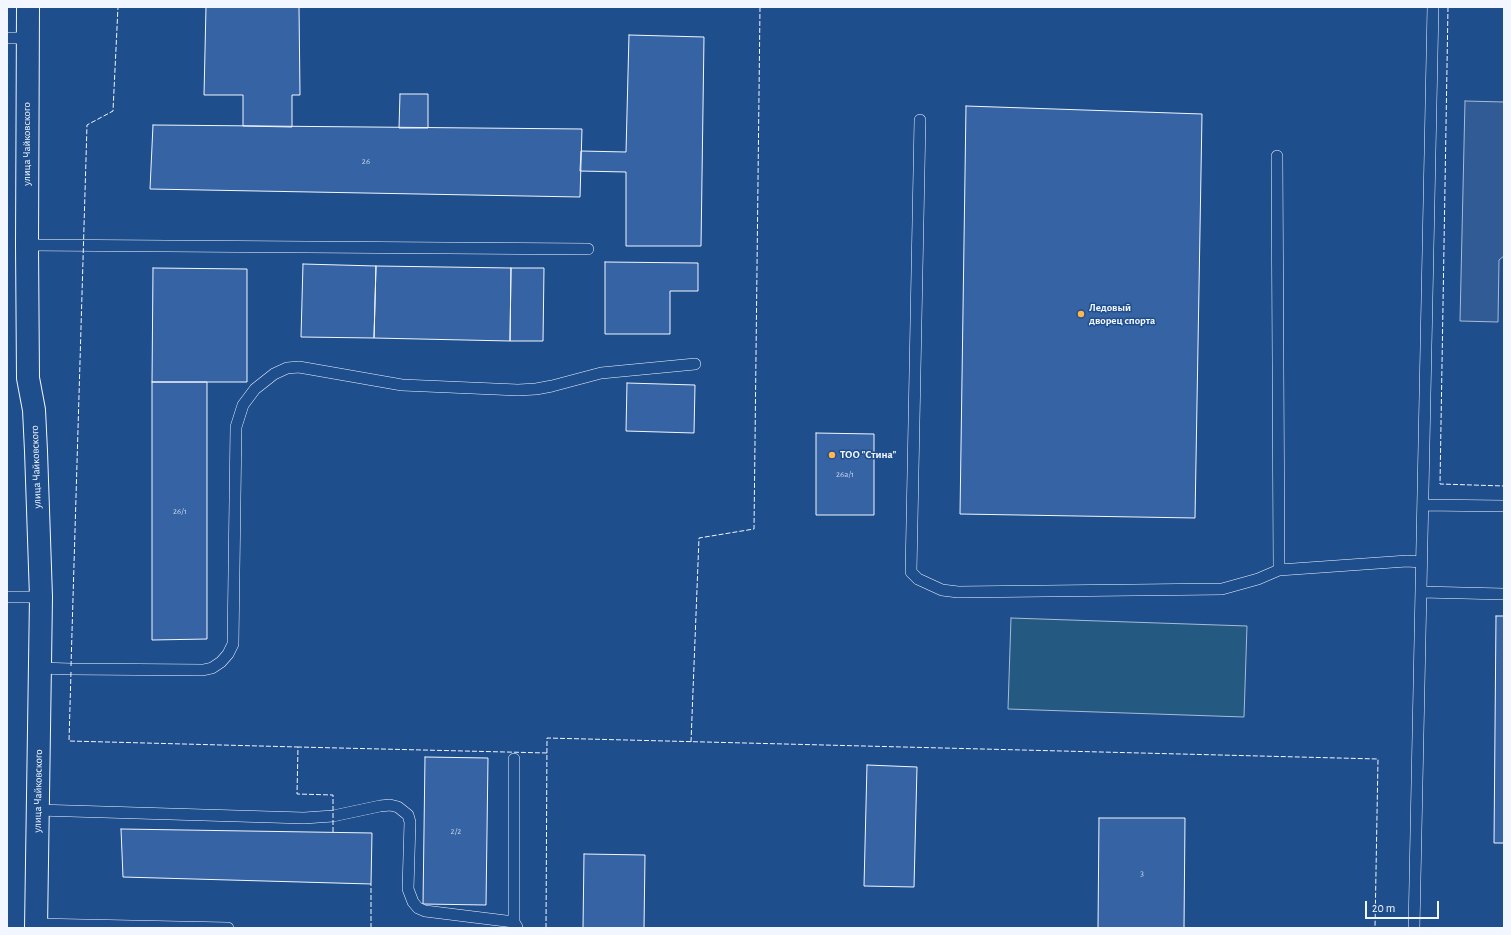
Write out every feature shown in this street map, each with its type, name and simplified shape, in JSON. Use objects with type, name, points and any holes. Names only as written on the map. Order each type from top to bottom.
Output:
[{"type":"street","name":"улица Чайковского","points":[[28,7],[18,38],[27,245],[28,378],[34,410],[41,597],[36,926]]},
{"type":"lane","points":[[1414,928],[1433,7]]},
{"type":"lane","points":[[920,120],[911,572],[918,579],[942,590],[958,592],[1222,589],[1258,579],[1279,570],[1407,561],[1421,562]]},
{"type":"lane","points":[[1277,156],[1279,570]]},
{"type":"lane","points":[[27,245],[588,250]]},
{"type":"lane","points":[[40,668],[86,670],[203,670],[212,668],[228,654],[233,644],[236,427],[243,405],[255,389],[274,374],[287,368],[299,367],[402,385],[518,390],[547,387],[601,373],[695,364]]},
{"type":"lane","points":[[1423,505],[1504,506]]},
{"type":"lane","points":[[1421,592],[1504,594]]},
{"type":"lane","points":[[7,597],[41,597]]},
{"type":"lane","points":[[38,810],[304,818],[333,816],[390,805],[398,807],[408,815],[410,822],[408,889],[410,896],[418,908],[425,911],[516,925],[514,759]]},
{"type":"lane","points":[[36,926],[228,928]]},
{"type":"shaded area","points":[[1465,101],[1504,102],[1504,256],[1499,260],[1498,322],[1460,321]]},
{"type":"shaded area","points":[[1011,618],[1247,626],[1244,717],[1008,709]]},
{"type":"building","points":[[206,7],[299,7],[300,95],[292,95],[292,127],[243,126],[243,95],[204,95]]},
{"type":"building","points":[[629,35],[704,37],[701,246],[626,246],[626,172],[580,171],[581,151],[626,152]]},
{"type":"building","points":[[400,94],[428,94],[428,128],[399,128]]},
{"type":"building","name":"Ледовый дворец спорта","points":[[966,106],[1202,114],[1195,518],[960,514]]},
{"type":"building","points":[[153,125],[582,129],[580,197],[150,189]]},
{"type":"building","points":[[605,262],[698,263],[698,291],[670,291],[670,334],[605,334]]},
{"type":"building","points":[[303,264],[376,266],[374,338],[301,337]]},
{"type":"building","points":[[376,266],[511,268],[510,341],[374,338]]},
{"type":"building","points":[[153,268],[247,269],[247,382],[152,382]]},
{"type":"building","points":[[511,268],[544,268],[543,341],[510,341]]},
{"type":"building","points":[[152,382],[207,382],[207,639],[152,640]]},
{"type":"building","points":[[627,383],[695,385],[694,433],[626,431]]},
{"type":"building","points":[[816,433],[874,434],[874,515],[816,515]]},
{"type":"building","points":[[1496,616],[1504,616],[1504,843],[1494,843]]},
{"type":"building","points":[[425,757],[488,758],[486,905],[423,904]]},
{"type":"building","points":[[867,765],[917,767],[914,887],[864,886]]},
{"type":"building","points":[[1099,818],[1185,818],[1184,928],[1098,928]]},
{"type":"building","points":[[121,829],[372,833],[371,884],[123,877]]},
{"type":"building","points":[[584,854],[645,855],[644,928],[583,928]]},
{"type":"fence","points":[[71,666],[87,125],[113,111],[118,7]]},
{"type":"fence","points":[[691,742],[699,538],[754,529],[760,7]]},
{"type":"fence","points":[[1448,7],[1440,484],[1504,486]]},
{"type":"fence","points":[[71,672],[69,741],[298,747]]},
{"type":"fence","points":[[546,928],[547,738],[1378,759],[1375,928]]},
{"type":"fence","points":[[333,832],[333,795],[297,794],[298,747],[547,753]]},
{"type":"fence","points":[[371,884],[371,928]]},
{"type":"place","name":"Ледовый дворец спорта","points":[[1081,314]]},
{"type":"place","name":"ТОО \"Стина\"","points":[[832,455]]}]
